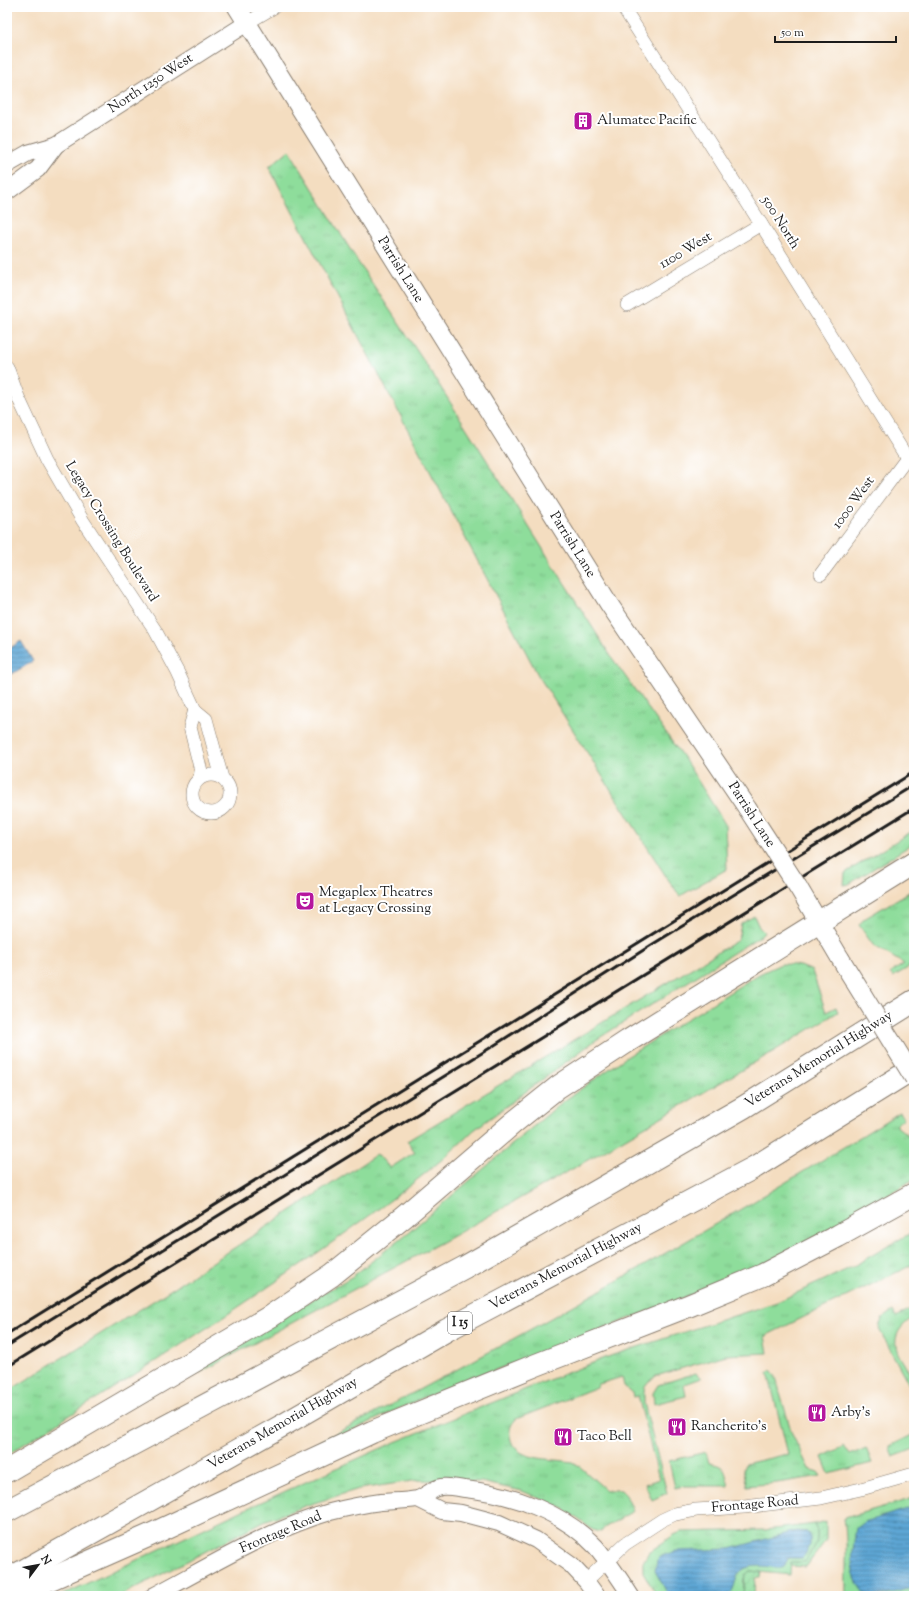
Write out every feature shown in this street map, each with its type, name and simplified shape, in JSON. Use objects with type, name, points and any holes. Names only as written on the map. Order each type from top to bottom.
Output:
[{"type":"highway","points":[[7,1470],[270,1316],[332,1275],[406,1216],[513,1123],[558,1087],[914,863]]},
{"type":"highway","name":"Veterans Memorial Highway","points":[[7,1510],[465,1267],[744,1107],[914,1001]]},
{"type":"highway","name":"Veterans Memorial Highway","points":[[7,1580],[285,1424],[447,1330],[755,1167],[914,1068]]},
{"type":"highway","points":[[12,1596],[148,1536],[372,1432],[763,1275],[914,1194]]},
{"type":"highway","points":[[701,1300],[748,1296],[812,1265],[892,1217],[914,1210]]},
{"type":"main road","name":"Parrish Lane","points":[[237,7],[609,604],[747,808],[798,887],[914,1078]]},
{"type":"street","points":[[247,23],[274,7]]},
{"type":"street","name":"500 North","points":[[623,7],[910,456]]},
{"type":"street","name":"North 1250 West","points":[[7,165],[28,153],[56,146],[247,23]]},
{"type":"street","name":"North 1250 West","points":[[7,192],[38,169],[56,146]]},
{"type":"street","name":"1100 West","points":[[627,305],[761,224]]},
{"type":"street","name":"Legacy Crossing Boulevard","points":[[7,367],[18,397],[47,459],[83,521],[155,630],[178,673],[195,710],[206,719],[222,778],[230,788],[230,798],[227,805],[222,810],[210,813],[199,809],[193,801],[193,788],[200,778],[201,771],[190,727],[195,710]]},
{"type":"street","name":"1000 West","points":[[821,574],[910,456]]},
{"type":"street","points":[[200,778],[207,775],[215,775],[222,778]]},
{"type":"street","name":"Frontage Road","points":[[586,1581],[625,1544],[662,1520],[675,1514],[696,1510],[744,1507],[821,1498],[861,1489],[914,1474]]},
{"type":"street","name":"Frontage Road","points":[[153,1596],[264,1538],[323,1515],[379,1502],[418,1499],[440,1487],[489,1492],[526,1503],[545,1511],[580,1534],[595,1546],[607,1561]]},
{"type":"street","points":[[418,1499],[442,1512],[499,1522],[518,1530],[554,1552],[571,1566],[586,1581],[597,1596]]},
{"type":"street","points":[[607,1561],[631,1596]]},
{"type":"green space","points":[[289,150],[358,262],[431,372],[610,655],[685,760],[725,824],[727,869],[680,896],[665,875],[538,675],[283,194],[269,167]]},
{"type":"green space","points":[[914,830],[914,843],[849,884],[844,885],[845,873]]},
{"type":"green space","points":[[914,889],[914,964],[893,977],[890,973],[904,964],[873,945],[859,925],[864,919]]},
{"type":"green space","points":[[754,916],[759,927],[764,932],[760,936],[596,1040],[474,1130],[442,1160],[408,1187],[297,1268],[174,1350],[7,1455],[7,1392],[155,1300],[377,1154],[390,1168],[415,1152],[407,1141],[738,940],[741,924]]},
{"type":"green space","points":[[781,964],[789,964],[812,971],[826,1012],[836,1007],[838,1012],[766,1056],[574,1168],[453,1236],[188,1379],[184,1374],[353,1276],[409,1232],[561,1103],[625,1058],[759,974]]},
{"type":"green space","points":[[900,1112],[904,1118],[895,1125],[914,1140],[914,1179],[818,1236],[755,1270],[420,1399],[301,1454],[302,1451],[454,1371],[605,1288],[753,1202]]},
{"type":"green space","points":[[914,1231],[914,1264],[765,1336],[768,1353],[726,1355],[656,1376],[648,1382],[644,1391],[644,1403],[667,1493],[652,1500],[645,1484],[659,1479],[638,1396],[633,1397],[632,1393],[624,1386],[622,1377],[599,1384],[597,1387],[516,1419],[511,1427],[510,1436],[513,1444],[518,1450],[526,1455],[544,1459],[572,1462],[578,1465],[606,1490],[621,1490],[626,1495],[633,1511],[604,1528],[601,1532],[593,1530],[564,1509],[522,1491],[481,1482],[419,1480],[359,1489],[264,1521],[120,1596],[60,1596],[239,1512],[395,1442],[613,1355],[777,1302],[850,1268]]},
{"type":"green space","points":[[914,1307],[914,1317],[902,1326],[896,1337],[896,1343],[899,1355],[913,1378],[914,1394],[879,1329],[882,1320],[893,1311],[896,1317]]},
{"type":"green space","points":[[771,1370],[775,1375],[792,1434],[809,1469],[818,1472],[821,1476],[747,1486],[743,1469],[745,1464],[788,1454],[768,1373]]},
{"type":"green space","points":[[696,1373],[701,1378],[684,1384],[686,1396],[654,1404],[653,1393],[658,1385]]},
{"type":"green space","points":[[914,1435],[914,1449],[893,1457],[890,1446]]},
{"type":"green space","points":[[844,1446],[850,1455],[866,1448],[872,1463],[829,1474],[822,1457]]},
{"type":"green space","points":[[706,1452],[709,1463],[722,1467],[729,1486],[684,1486],[675,1488],[669,1461]]},
{"type":"green space","points":[[914,1498],[914,1596],[846,1596],[846,1547],[844,1518]]},
{"type":"green space","points":[[826,1521],[826,1540],[806,1567],[791,1566],[791,1562],[805,1562],[816,1544],[817,1530],[815,1524]]},
{"type":"green space","points":[[815,1524],[817,1530],[816,1544],[805,1563],[791,1562],[790,1575],[750,1571],[744,1578],[743,1596],[657,1596],[643,1572],[643,1562],[649,1552],[681,1532],[765,1530]]},
{"type":"green space","points":[[750,1571],[761,1572],[760,1578],[755,1578],[754,1596],[743,1596],[745,1574]]},
{"type":"water","points":[[21,641],[33,661],[7,677],[7,650]]},
{"type":"water","points":[[914,1507],[914,1587],[884,1595],[873,1596],[865,1594],[856,1580],[852,1566],[856,1528],[864,1522]]},
{"type":"water","points":[[796,1531],[807,1532],[810,1539],[809,1549],[802,1558],[788,1558],[785,1566],[782,1568],[755,1566],[743,1570],[739,1574],[732,1591],[728,1596],[669,1596],[655,1571],[657,1560],[662,1556],[676,1551],[729,1549]]},
{"type":"railway","points":[[7,1334],[914,772]]},
{"type":"railway","points":[[7,1346],[490,1048],[653,944],[914,785]]},
{"type":"railway","points":[[7,1367],[914,808]]},
{"type":"place","name":"Alumatec Pacific","points":[[583,121]]},
{"type":"place","name":"Megaplex Theatres at Legacy Crossing","points":[[305,901]]},
{"type":"place","name":"Arby's","points":[[817,1413]]},
{"type":"place","name":"Rancherito's","points":[[677,1427]]},
{"type":"place","name":"Taco Bell","points":[[563,1437]]}]
